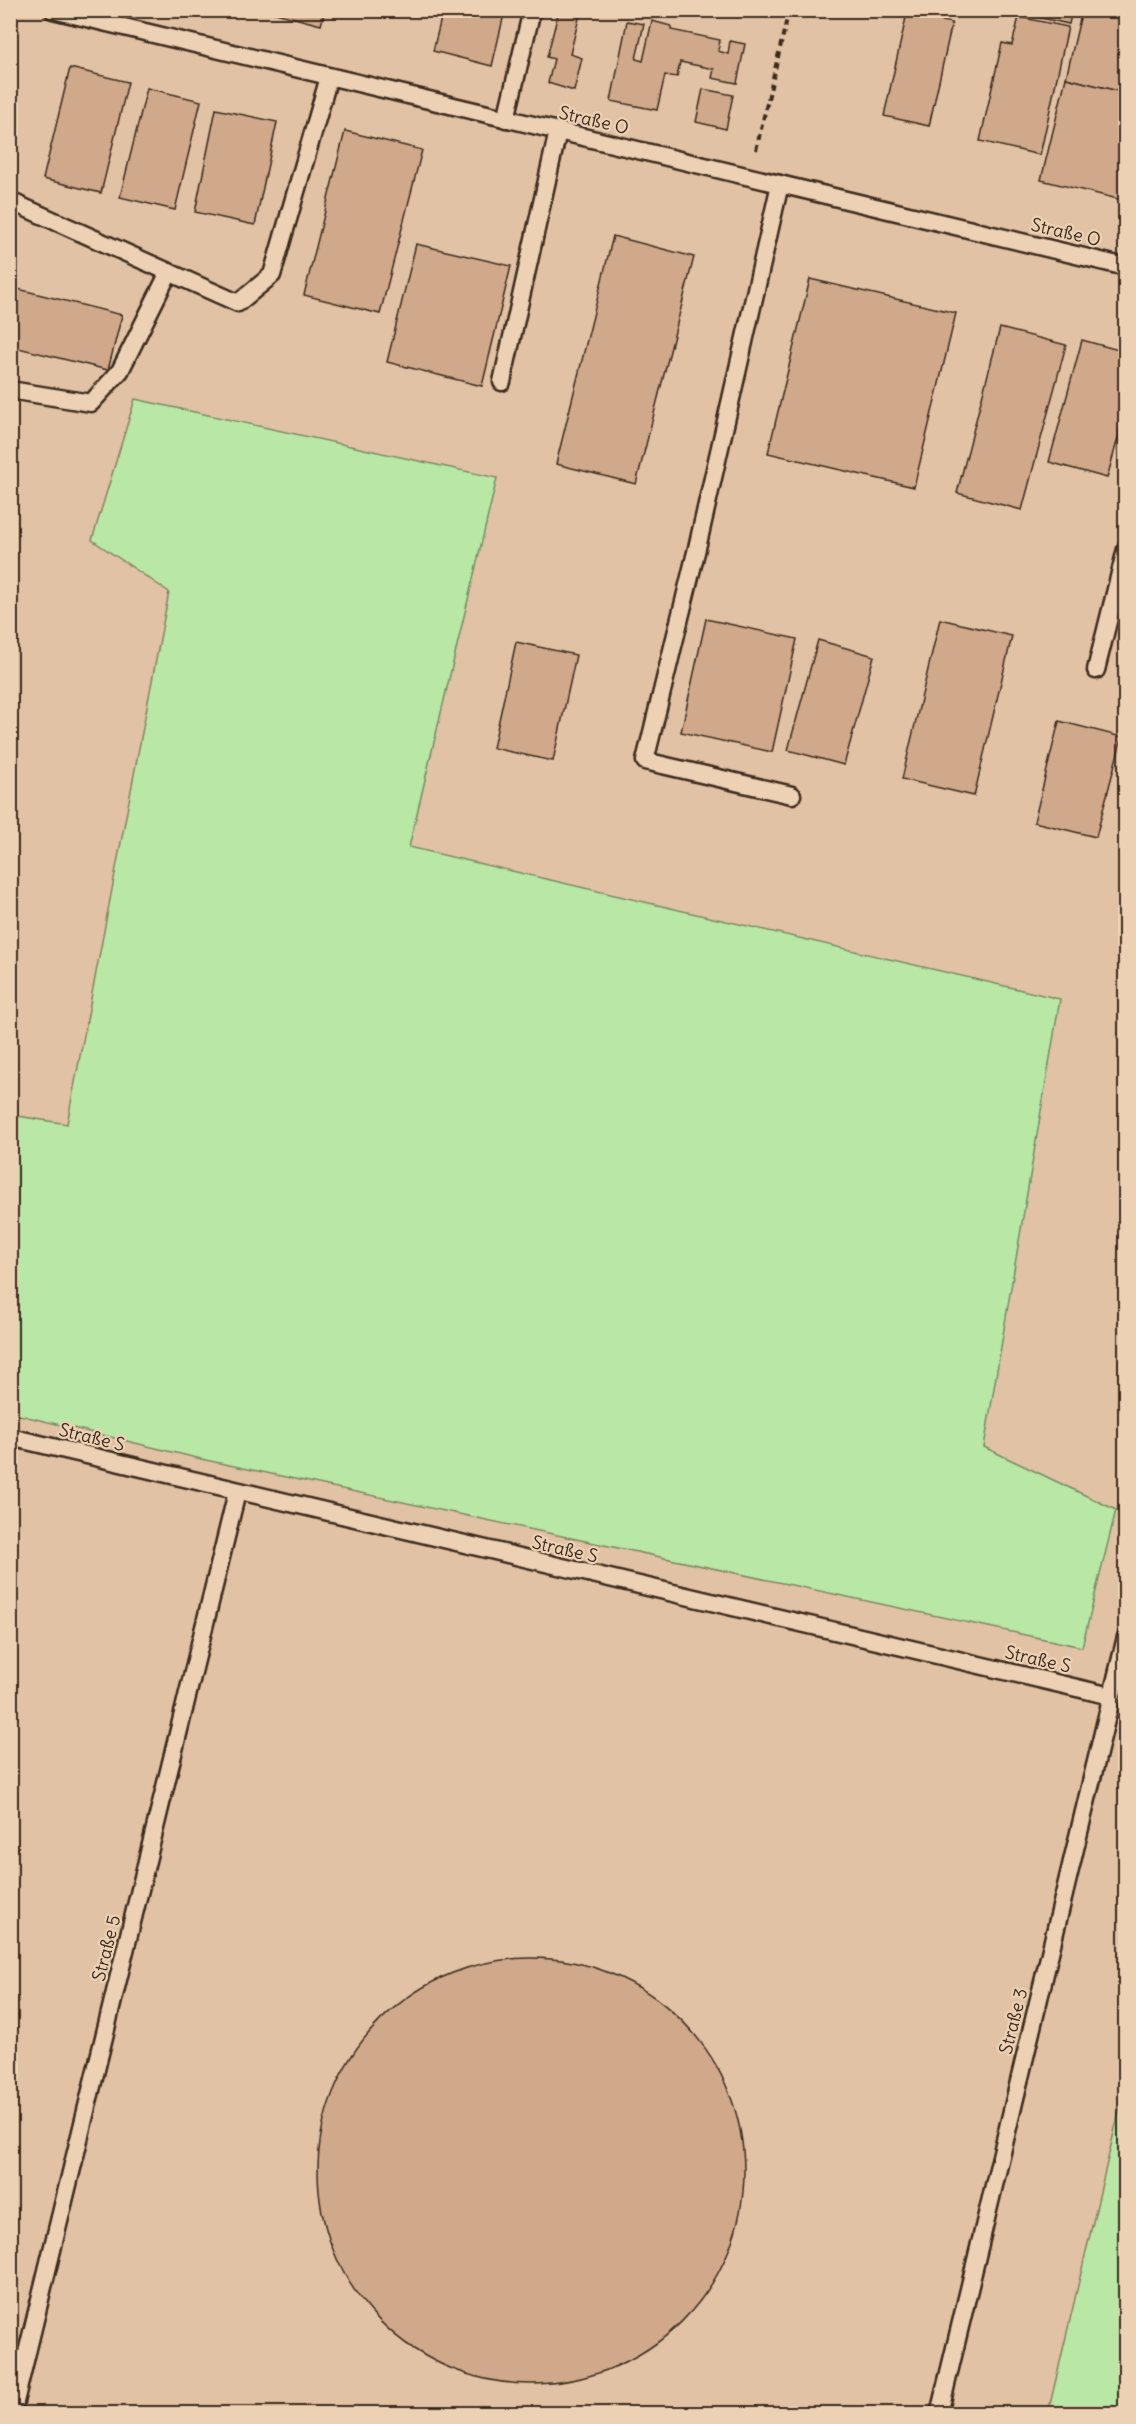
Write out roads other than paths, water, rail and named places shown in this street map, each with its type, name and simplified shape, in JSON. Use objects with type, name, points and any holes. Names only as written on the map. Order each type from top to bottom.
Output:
[{"type":"lane","name":"Straße O","points":[[53,10],[1125,267]]},
{"type":"lane","points":[[506,119],[532,10]]},
{"type":"lane","points":[[10,201],[238,303],[272,275],[329,77]]},
{"type":"lane","points":[[502,382],[558,131]]},
{"type":"lane","points":[[780,184],[697,548],[645,761],[792,795]]},
{"type":"lane","points":[[10,390],[91,403],[120,371],[170,272]]},
{"type":"lane","points":[[1096,670],[1125,549]]},
{"type":"lane","name":"Straße S","points":[[10,1437],[1112,1696]]},
{"type":"lane","name":"Straße 5","points":[[12,2414],[237,1492]]},
{"type":"lane","name":"Straße 3","points":[[939,2414],[1125,1637]]}]
